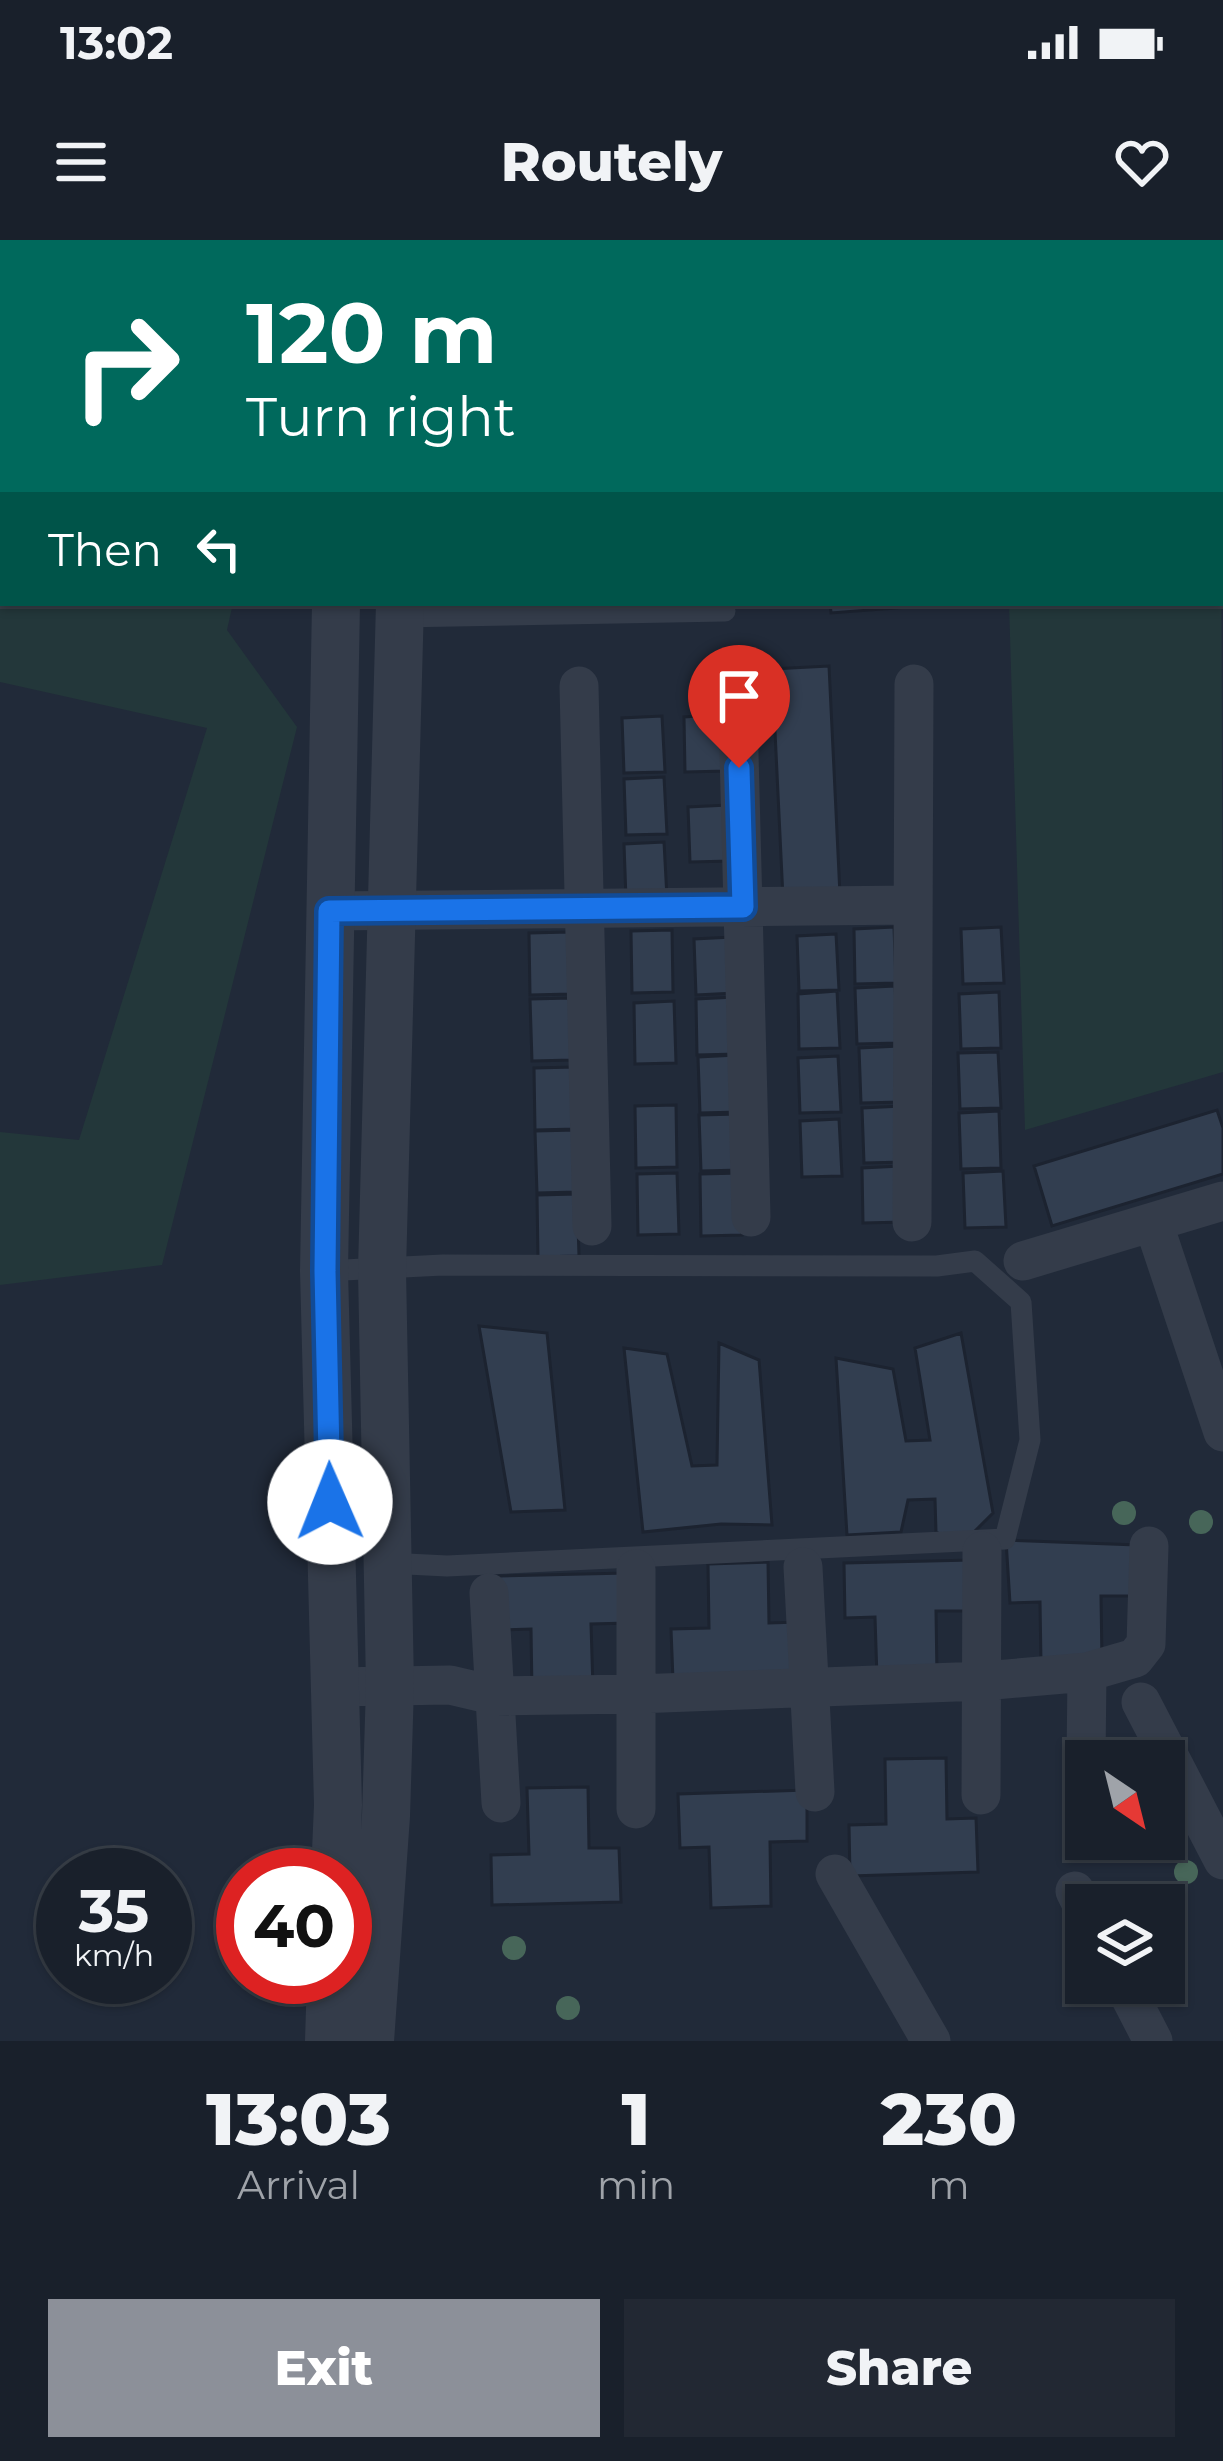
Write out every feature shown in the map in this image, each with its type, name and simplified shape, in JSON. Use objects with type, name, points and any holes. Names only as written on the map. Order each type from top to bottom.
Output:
[{"type":"street","points":[[336,606],[325,1271],[336,1848]]},
{"type":"street","points":[[370,2041],[386,1816],[389,1686],[382,1270],[399,610]]},
{"type":"street","points":[[737,676],[752,1216]]},
{"type":"street","points":[[912,1222],[914,684]]},
{"type":"street","points":[[579,686],[592,1226]]},
{"type":"street","points":[[329,911],[913,905]]},
{"type":"street","points":[[1023,1261],[1223,1201]]},
{"type":"street","points":[[1153,1222],[1223,1432]]},
{"type":"street","points":[[334,1687],[450,1685],[497,1696],[636,1694],[983,1681],[1087,1672],[1135,1658],[1146,1644],[1149,1546]]},
{"type":"street","points":[[981,1795],[982,1551]]},
{"type":"street","points":[[803,1567],[815,1792]]},
{"type":"street","points":[[636,1568],[636,1808]]},
{"type":"street","points":[[489,1593],[501,1803]]},
{"type":"street","points":[[1087,1672],[1087,1740]]},
{"type":"street","points":[[1141,1702],[1223,1860]]},
{"type":"street","points":[[835,1874],[931,2041]]},
{"type":"street","points":[[329,2041],[330,2004]]},
{"type":"street","points":[[1134,2004],[1153,2041]]},
{"type":"lane","points":[[399,610],[725,611]]},
{"type":"lane","points":[[325,1271],[443,1265],[937,1266],[975,1261],[1021,1302],[1030,1440],[1005,1539],[494,1564],[386,1564]]},
{"type":"green space","points":[[0,606],[232,606],[227,630],[297,727],[162,1265],[0,1285],[0,1132],[79,1140],[207,728],[0,682]]},
{"type":"green space","points":[[1009,606],[1221,606],[1223,1072],[1025,1130]]},
{"type":"building","points":[[830,606],[922,606],[831,613]]},
{"type":"building","points":[[829,666],[840,895],[783,898],[772,669]]},
{"type":"building","points":[[724,714],[727,771],[685,772],[684,717]]},
{"type":"building","points":[[662,716],[665,772],[624,773],[622,718]]},
{"type":"building","points":[[664,777],[667,834],[626,835],[624,779]]},
{"type":"building","points":[[728,805],[731,861],[690,862],[688,807]]},
{"type":"building","points":[[664,842],[667,898],[626,899],[624,844]]},
{"type":"building","points":[[894,927],[896,983],[855,984],[854,929]]},
{"type":"building","points":[[1001,927],[1004,983],[963,984],[961,929]]},
{"type":"building","points":[[672,930],[673,992],[632,993],[631,931]]},
{"type":"building","points":[[570,932],[571,994],[530,995],[529,933]]},
{"type":"building","points":[[836,934],[839,990],[799,991],[797,936]]},
{"type":"building","points":[[733,937],[736,993],[696,995],[694,939]]},
{"type":"building","points":[[895,986],[898,1043],[857,1044],[855,988]]},
{"type":"building","points":[[837,991],[840,1048],[799,1049],[798,994]]},
{"type":"building","points":[[999,992],[1001,1048],[961,1049],[959,994]]},
{"type":"building","points":[[735,997],[738,1054],[697,1055],[696,999]]},
{"type":"building","points":[[571,998],[572,1060],[532,1061],[530,999]]},
{"type":"building","points":[[674,1001],[676,1063],[635,1064],[634,1003]]},
{"type":"building","points":[[899,1046],[902,1102],[861,1103],[859,1048]]},
{"type":"building","points":[[998,1052],[1001,1108],[960,1109],[958,1053]]},
{"type":"building","points":[[737,1055],[740,1112],[700,1113],[698,1057]]},
{"type":"building","points":[[838,1056],[841,1112],[800,1113],[798,1058]]},
{"type":"building","points":[[575,1067],[576,1129],[535,1130],[534,1068]]},
{"type":"building","points":[[676,1105],[677,1167],[636,1168],[635,1106]]},
{"type":"building","points":[[902,1106],[905,1162],[864,1163],[862,1108]]},
{"type":"building","points":[[1217,1110],[1223,1128],[1223,1174],[1052,1226],[1034,1166]]},
{"type":"building","points":[[999,1111],[1001,1168],[961,1169],[959,1113]]},
{"type":"building","points":[[739,1114],[741,1170],[701,1171],[699,1115]]},
{"type":"building","points":[[839,1119],[842,1176],[802,1177],[800,1121]]},
{"type":"building","points":[[576,1130],[577,1192],[537,1193],[535,1131]]},
{"type":"building","points":[[901,1166],[904,1222],[863,1223],[862,1168]]},
{"type":"building","points":[[1003,1171],[1006,1227],[965,1228],[963,1173]]},
{"type":"building","points":[[677,1173],[679,1234],[638,1235],[637,1174]]},
{"type":"building","points":[[741,1173],[742,1235],[701,1236],[700,1174]]},
{"type":"building","points":[[577,1194],[579,1256],[538,1257],[537,1195]]},
{"type":"building","points":[[479,1326],[547,1333],[565,1510],[511,1512]]},
{"type":"building","points":[[961,1333],[993,1513],[962,1544],[936,1532],[935,1499],[908,1500],[901,1532],[847,1535],[836,1358],[893,1369],[906,1441],[930,1440],[915,1348]]},
{"type":"building","points":[[719,1343],[759,1360],[772,1525],[721,1524],[643,1532],[624,1348],[667,1354],[692,1466],[717,1465]]},
{"type":"building","points":[[1006,1540],[1137,1545],[1138,1596],[1101,1596],[1102,1662],[1041,1663],[1040,1602],[1010,1603]]},
{"type":"building","points":[[972,1560],[973,1611],[936,1611],[937,1676],[877,1678],[875,1617],[845,1618],[844,1563]]},
{"type":"building","points":[[768,1562],[769,1623],[800,1622],[801,1676],[673,1680],[671,1629],[709,1628],[708,1564]]},
{"type":"building","points":[[627,1573],[629,1623],[591,1624],[593,1689],[532,1691],[531,1629],[501,1630],[499,1576]]},
{"type":"building","points":[[946,1758],[947,1819],[976,1818],[978,1872],[850,1876],[849,1825],[886,1824],[885,1759]]},
{"type":"building","points":[[588,1787],[589,1848],[619,1848],[621,1902],[492,1905],[491,1855],[529,1854],[527,1788]]},
{"type":"building","points":[[807,1790],[807,1841],[770,1842],[771,1906],[711,1908],[709,1847],[680,1848],[678,1794]]},
{"type":"route","points":[[330,1502],[325,1271],[329,911],[743,907],[739,768]]}]
